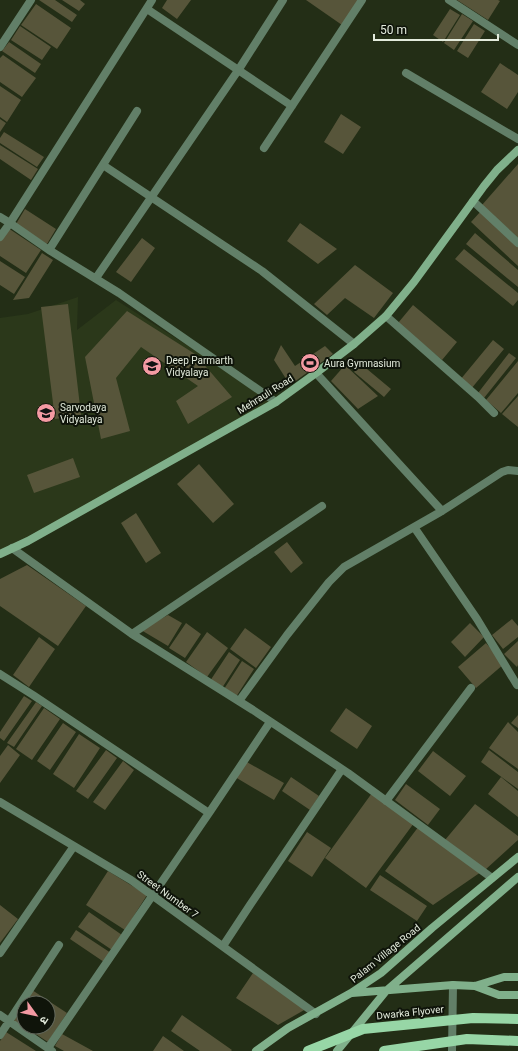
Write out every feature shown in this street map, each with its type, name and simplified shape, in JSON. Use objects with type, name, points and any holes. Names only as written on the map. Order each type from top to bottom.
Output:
[{"type":"main road","name":"Dwarka Flyover","points":[[308,1051],[363,1029],[473,1018],[518,1019]]},
{"type":"main road","points":[[384,1051],[467,1039],[518,1041]]},
{"type":"street","points":[[0,47],[31,0]]},
{"type":"street","points":[[0,237],[10,224],[152,0]]},
{"type":"street","points":[[96,278],[239,69],[283,0]]},
{"type":"street","points":[[264,148],[362,0]]},
{"type":"street","points":[[449,0],[518,45]]},
{"type":"street","points":[[146,8],[292,106]]},
{"type":"street","points":[[406,73],[518,139]]},
{"type":"street","points":[[50,250],[137,111]]},
{"type":"street","name":"Mehrauli Road","points":[[0,554],[28,541],[276,402],[354,344],[386,316],[414,282],[497,170],[518,150]]},
{"type":"street","points":[[103,165],[262,271],[354,344]]},
{"type":"street","points":[[473,201],[518,243]]},
{"type":"street","points":[[0,217],[183,336],[276,402]]},
{"type":"street","points":[[386,316],[478,397],[494,414]]},
{"type":"street","points":[[316,373],[442,511]]},
{"type":"street","points":[[238,701],[287,635],[344,567],[442,511],[502,472],[508,470],[518,471]]},
{"type":"street","points":[[132,634],[322,506]]},
{"type":"street","points":[[414,527],[476,619],[517,685]]},
{"type":"street","points":[[12,548],[132,634],[342,769],[492,878]]},
{"type":"street","points":[[0,674],[210,813]]},
{"type":"street","points":[[386,801],[470,688]]},
{"type":"street","points":[[0,1015],[50,1049],[270,722]]},
{"type":"street","points":[[223,946],[342,769]]},
{"type":"street","name":"Street Number 7","points":[[0,802],[131,880],[316,1014]]},
{"type":"street","points":[[0,953],[74,846]]},
{"type":"street","name":"Palam Village Road","points":[[256,1051],[288,1028],[316,1014],[381,973],[518,857]]},
{"type":"street","points":[[337,1051],[386,992],[518,877]]},
{"type":"street","points":[[0,1035],[60,945]]},
{"type":"street","points":[[475,986],[504,977],[518,977]]},
{"type":"street","points":[[452,1051],[453,985]]},
{"type":"street","points":[[351,993],[386,992],[453,985],[475,986],[500,995],[518,995]]},
{"type":"shaded area","points":[[78,297],[77,330],[116,300],[276,402],[0,554],[0,318],[28,314]]},
{"type":"building","points":[[39,0],[55,0],[77,15],[72,22]]},
{"type":"building","points":[[62,0],[80,0],[85,4],[79,11]]},
{"type":"building","points":[[167,0],[191,0],[177,19],[162,8]]},
{"type":"building","points":[[306,0],[360,0],[342,25]]},
{"type":"building","points":[[457,0],[498,0],[500,1],[488,20]]},
{"type":"building","points":[[36,4],[71,28],[57,49],[21,25]]},
{"type":"building","points":[[450,9],[460,15],[443,42],[433,35]]},
{"type":"building","points":[[462,14],[473,21],[454,50],[444,43]]},
{"type":"building","points":[[474,24],[485,31],[468,58],[457,51]]},
{"type":"building","points":[[20,26],[51,47],[42,60],[11,40]]},
{"type":"building","points":[[9,42],[41,64],[35,73],[2,51]]},
{"type":"building","points":[[3,55],[36,78],[22,97],[0,82],[0,58]]},
{"type":"building","points":[[500,63],[518,75],[518,92],[507,109],[481,92]]},
{"type":"building","points":[[0,86],[21,100],[7,122],[0,117]]},
{"type":"building","points":[[341,114],[361,127],[343,154],[324,142]]},
{"type":"building","points":[[0,119],[6,123],[0,132]]},
{"type":"building","points":[[4,132],[44,157],[37,167],[0,143],[0,138]]},
{"type":"building","points":[[0,145],[38,169],[31,180],[0,159]]},
{"type":"building","points":[[518,164],[518,238],[482,205]]},
{"type":"building","points":[[25,209],[56,229],[47,244],[16,224]]},
{"type":"building","points":[[481,211],[518,246],[518,266],[471,222]]},
{"type":"building","points":[[300,223],[337,249],[318,264],[287,241]]},
{"type":"building","points":[[8,228],[41,250],[26,273],[0,256],[0,240]]},
{"type":"building","points":[[475,233],[518,270],[518,287],[466,244]]},
{"type":"building","points":[[142,238],[155,248],[131,282],[116,272]]},
{"type":"building","points":[[464,249],[518,293],[518,300],[513,306],[455,259]]},
{"type":"building","points":[[42,253],[53,260],[29,298],[13,300]]},
{"type":"building","points":[[0,261],[25,277],[14,294],[0,285]]},
{"type":"building","points":[[355,265],[393,293],[374,318],[345,298],[327,315],[314,304]]},
{"type":"building","points":[[68,304],[81,415],[55,419],[41,307]]},
{"type":"building","points":[[413,305],[457,342],[442,360],[398,323]]},
{"type":"building","points":[[127,311],[195,354],[232,397],[188,424],[176,401],[198,386],[141,347],[116,378],[130,431],[101,439],[85,357]]},
{"type":"building","points":[[493,340],[504,349],[471,389],[460,380]]},
{"type":"building","name":"Aura Gymnasium","points":[[281,345],[295,366],[325,346],[333,354],[290,385],[274,360]]},
{"type":"building","points":[[509,353],[516,358],[484,398],[478,393]]},
{"type":"building","points":[[518,361],[518,393],[501,413],[486,400]]},
{"type":"building","points":[[361,364],[391,389],[384,397],[354,372]]},
{"type":"building","points":[[345,365],[378,396],[358,409],[331,381]]},
{"type":"building","points":[[518,396],[518,427],[502,414]]},
{"type":"building","points":[[73,458],[80,477],[34,493],[27,475]]},
{"type":"building","points":[[199,464],[234,504],[213,523],[177,484]]},
{"type":"building","points":[[136,513],[161,553],[146,563],[121,523]]},
{"type":"building","points":[[287,542],[303,563],[291,573],[274,552]]},
{"type":"building","points":[[27,565],[86,606],[58,646],[0,606],[0,579]]},
{"type":"building","points":[[168,615],[182,623],[168,646],[141,630]]},
{"type":"building","points":[[512,619],[518,626],[518,637],[503,649],[492,635]]},
{"type":"building","points":[[186,623],[201,634],[185,658],[169,648]]},
{"type":"building","points":[[470,623],[484,637],[465,657],[451,642]]},
{"type":"building","points":[[245,628],[271,647],[256,668],[230,649]]},
{"type":"building","points":[[207,632],[228,648],[207,677],[186,662]]},
{"type":"building","points":[[39,637],[55,649],[29,687],[13,675]]},
{"type":"building","points":[[518,641],[518,665],[517,667],[504,654]]},
{"type":"building","points":[[486,643],[504,664],[476,688],[458,667]]},
{"type":"building","points":[[229,652],[240,660],[222,688],[210,681]]},
{"type":"building","points":[[242,661],[254,669],[236,697],[224,689]]},
{"type":"building","points":[[24,696],[32,701],[4,741],[0,738],[0,732]]},
{"type":"building","points":[[36,702],[42,706],[14,747],[7,743]]},
{"type":"building","points":[[44,708],[60,719],[32,760],[16,749]]},
{"type":"building","points":[[346,708],[372,726],[357,749],[330,731]]},
{"type":"building","points":[[518,715],[518,728],[511,723]]},
{"type":"building","points":[[508,722],[518,732],[518,769],[489,748]]},
{"type":"building","points":[[63,723],[76,732],[50,770],[37,761]]},
{"type":"building","points":[[79,734],[100,748],[74,788],[53,774]]},
{"type":"building","points":[[8,745],[20,755],[0,783],[0,756]]},
{"type":"building","points":[[106,750],[117,758],[88,799],[76,791]]},
{"type":"building","points":[[489,750],[518,772],[518,789],[481,762]]},
{"type":"building","points":[[433,751],[466,776],[450,796],[418,771]]},
{"type":"building","points":[[123,761],[134,770],[105,810],[93,802]]},
{"type":"building","points":[[245,761],[284,783],[274,800],[235,777]]},
{"type":"building","points":[[291,777],[319,796],[310,810],[282,791]]},
{"type":"building","points":[[501,777],[518,791],[518,817],[488,794]]},
{"type":"building","points":[[406,784],[440,809],[428,825],[395,800]]},
{"type":"building","points":[[372,793],[414,823],[366,888],[325,858]]},
{"type":"building","points":[[475,804],[518,836],[518,840],[485,870],[445,840]]},
{"type":"building","points":[[419,826],[481,872],[433,905],[385,871]]},
{"type":"building","points":[[307,832],[331,848],[312,877],[288,861]]},
{"type":"building","points":[[108,871],[147,895],[125,930],[86,905]]},
{"type":"building","points":[[380,875],[427,906],[417,921],[370,890]]},
{"type":"building","points":[[0,905],[18,919],[0,943]]},
{"type":"building","points":[[89,912],[122,935],[112,950],[78,927]]},
{"type":"building","points":[[76,930],[111,953],[104,962],[70,939]]},
{"type":"building","points":[[253,973],[306,1009],[278,1025],[236,998]]},
{"type":"building","points":[[32,990],[40,995],[29,995]]},
{"type":"building","points":[[56,1006],[67,1013],[56,1030]]},
{"type":"building","points":[[182,1015],[232,1050],[200,1051],[171,1031]]},
{"type":"building","points":[[6,1032],[36,1051],[0,1051],[0,1041]]},
{"type":"building","points":[[62,1034],[93,1051],[64,1051],[55,1046]]},
{"type":"building","points":[[37,1035],[53,1035],[48,1042]]},
{"type":"building","points":[[163,1036],[184,1051],[153,1051]]},
{"type":"place","name":"Aura Gymnasium","points":[[310,363]]},
{"type":"place","name":"Deep Parmarth Vidyalaya","points":[[152,366]]},
{"type":"place","name":"Sarvodaya Vidyalaya","points":[[46,413]]}]
